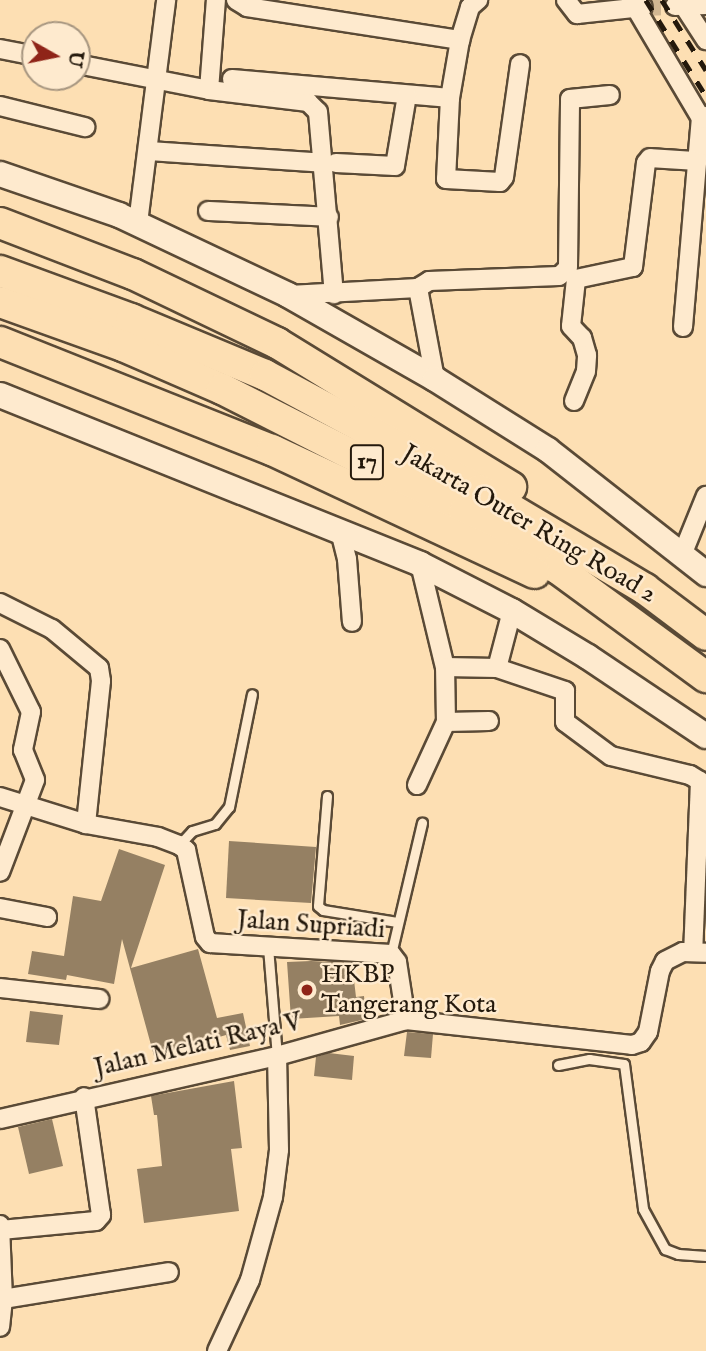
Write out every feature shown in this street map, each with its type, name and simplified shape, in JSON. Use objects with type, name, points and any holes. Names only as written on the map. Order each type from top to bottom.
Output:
[{"type":"highway","points":[[0,223],[133,274],[277,343],[512,487],[645,589]]},
{"type":"highway","name":"Jakarta Outer Ring Road 2","points":[[0,271],[131,318],[265,375],[479,490],[645,589],[706,635]]},
{"type":"highway","name":"Jakarta Outer Ring Road 2","points":[[0,302],[123,346],[259,406],[501,533],[624,615],[706,677]]},
{"type":"highway","points":[[0,342],[272,450],[624,615]]},
{"type":"main road","points":[[0,174],[138,223],[288,295],[435,379],[548,450],[706,574]]},
{"type":"main road","points":[[0,395],[420,564],[512,611],[588,657],[706,736]]},
{"type":"street","points":[[138,223],[166,0]]},
{"type":"street","points":[[209,90],[216,0]]},
{"type":"street","points":[[236,0],[247,7],[460,40]]},
{"type":"street","points":[[478,0],[470,7],[460,40],[450,98],[446,179],[500,182],[504,177],[520,64]]},
{"type":"street","points":[[566,0],[577,14],[637,5],[704,121],[697,161],[683,327]]},
{"type":"street","points":[[678,4],[706,5]]},
{"type":"street","points":[[678,4],[706,40]]},
{"type":"street","points":[[0,49],[21,53]]},
{"type":"street","points":[[91,67],[209,90],[308,102],[318,112],[330,163],[329,217],[334,293]]},
{"type":"street","points":[[232,79],[450,98]]},
{"type":"street","points":[[149,151],[394,166],[407,95]]},
{"type":"street","points":[[288,295],[418,288],[429,281],[558,276],[568,267],[570,99],[610,95]]},
{"type":"street","points":[[0,106],[85,127]]},
{"type":"street","points":[[574,401],[586,371],[587,355],[582,338],[571,326],[576,279],[633,267],[646,163],[650,158],[697,161]]},
{"type":"street","points":[[208,211],[329,217]]},
{"type":"street","points":[[418,288],[435,379]]},
{"type":"street","points":[[682,555],[706,496]]},
{"type":"street","points":[[340,531],[348,559],[352,622]]},
{"type":"street","points":[[416,785],[446,722],[445,667],[420,564]]},
{"type":"street","points":[[0,603],[52,629],[99,668],[101,681],[86,824]]},
{"type":"street","points":[[497,668],[512,611]]},
{"type":"street","points":[[0,649],[31,712],[23,750],[36,780],[0,872]]},
{"type":"street","points":[[406,1020],[632,1045],[640,1042],[648,1032],[660,971],[665,961],[673,954],[699,952],[700,781],[690,775],[611,756],[565,722],[565,691],[497,668],[445,667]]},
{"type":"street","points":[[446,722],[489,721]]},
{"type":"street","points":[[0,797],[86,824],[158,837],[179,845]]},
{"type":"street","name":"Jalan Supriadi","points":[[179,845],[186,850],[205,937],[211,943],[391,954],[397,962],[406,1020]]},
{"type":"street","points":[[0,908],[47,918]]},
{"type":"street","points":[[0,988],[99,999]]},
{"type":"street","name":"Jalan Melati Raya V","points":[[0,1119],[84,1097],[277,1056],[406,1020]]},
{"type":"street","points":[[217,1351],[250,1280],[273,1197],[279,1150],[277,1056]]},
{"type":"street","points":[[0,1327],[3,1299],[1,1227],[96,1221],[101,1215],[84,1097]]},
{"type":"street","points":[[3,1299],[169,1272]]},
{"type":"lane","points":[[179,845],[192,831],[215,824],[229,807],[252,694]]},
{"type":"lane","points":[[327,796],[318,905],[323,909],[397,922]]},
{"type":"lane","points":[[391,954],[422,823]]},
{"type":"lane","points":[[268,947],[277,1056]]},
{"type":"lane","points":[[558,1065],[589,1059],[624,1064],[643,1209],[665,1249],[678,1254],[706,1256]]},
{"type":"building","points":[[229,841],[316,847],[311,903],[226,898]]},
{"type":"building","points":[[119,849],[165,865],[131,968],[198,949],[217,1018],[243,1013],[250,1046],[230,1050],[226,1035],[154,1056],[122,939],[114,984],[67,975],[66,980],[28,974],[32,951],[64,956],[73,896],[101,901]]},
{"type":"building","points":[[287,962],[352,963],[356,997],[364,996],[366,1019],[340,1025],[339,1016],[291,1019]]},
{"type":"building","points":[[30,1011],[63,1015],[59,1045],[26,1042]]},
{"type":"building","points":[[407,1032],[433,1034],[431,1058],[404,1056]]},
{"type":"building","points":[[329,1053],[354,1056],[352,1080],[314,1076],[316,1057]]},
{"type":"building","points":[[234,1081],[242,1148],[231,1149],[239,1211],[144,1223],[137,1169],[162,1166],[157,1115],[154,1115],[151,1096]]},
{"type":"building","points":[[52,1119],[63,1166],[29,1174],[18,1127]]},
{"type":"tunnel","points":[[643,7],[671,6]]},
{"type":"railway","points":[[646,0],[706,96]]},
{"type":"railway","points":[[662,0],[706,70]]},
{"type":"place","name":"HKBP Tangerang Kota","points":[[307,990]]}]
